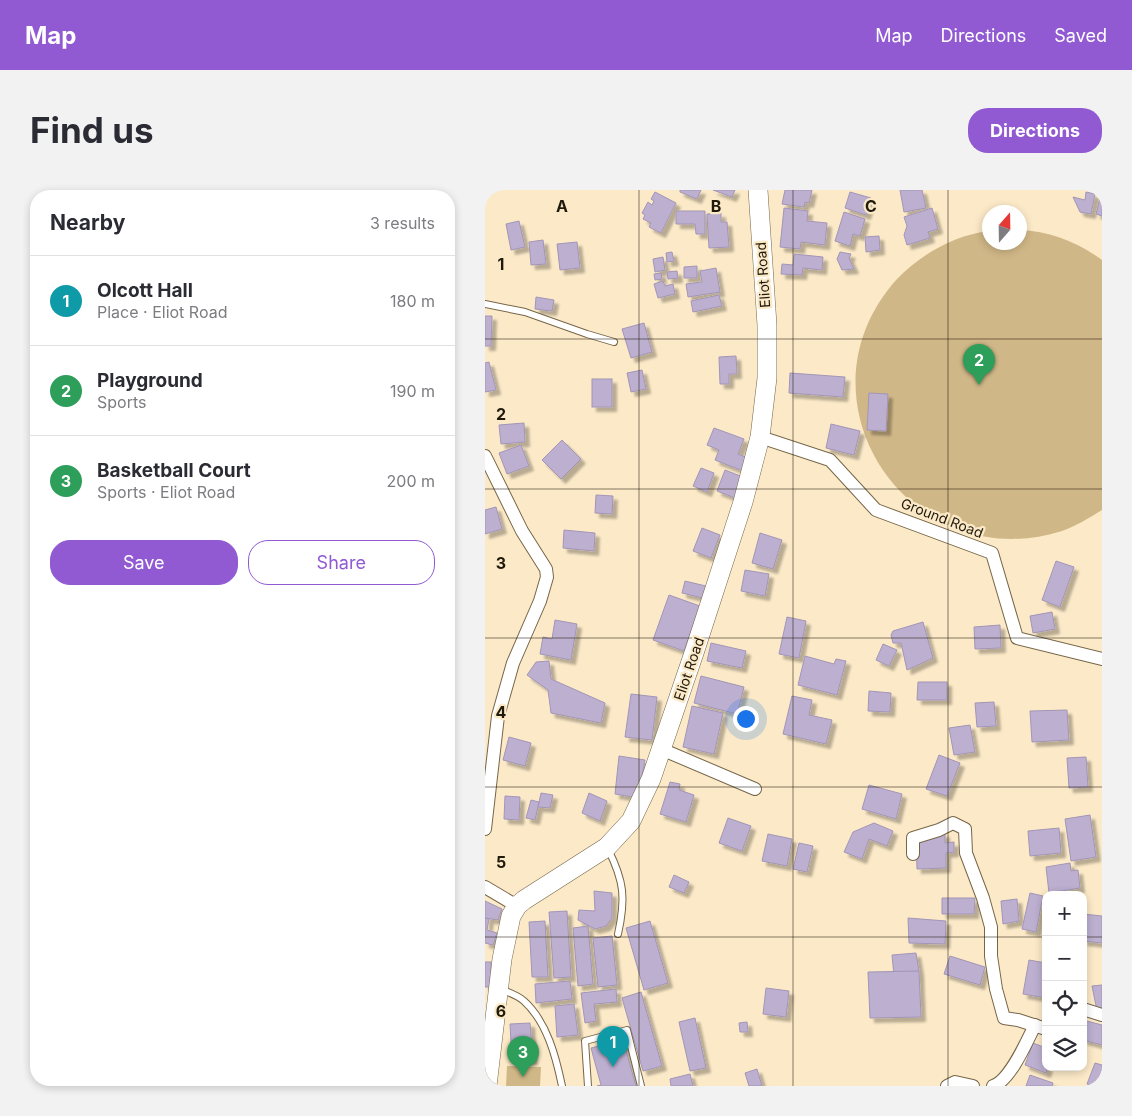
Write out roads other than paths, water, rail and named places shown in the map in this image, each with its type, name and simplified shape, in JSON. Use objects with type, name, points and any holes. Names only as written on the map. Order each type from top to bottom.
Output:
[{"type":"street","name":"Eliot Road","points":[[517,906],[607,847],[631,821],[651,779],[695,650],[733,535],[761,438],[767,378],[767,325],[759,190]]},
{"type":"street","name":"Ground Road","points":[[761,438],[830,460],[876,510],[992,554],[1017,638],[1102,659]]},
{"type":"street","points":[[485,456],[522,530],[546,569],[547,578],[540,601],[513,664],[498,716],[485,829]]},
{"type":"street","points":[[661,750],[755,789]]},
{"type":"street","points":[[913,854],[913,838],[953,824],[965,829],[966,853],[983,898],[991,927],[991,956],[996,989],[1004,1018],[1040,1027],[999,1084],[993,1086]]},
{"type":"street","points":[[485,887],[517,906],[511,916],[502,959],[487,1086]]},
{"type":"street","points":[[1087,1011],[1102,1016]]},
{"type":"street","points":[[947,1086],[955,1082],[973,1086]]},
{"type":"lane","points":[[485,304],[525,312],[614,342]]},
{"type":"lane","points":[[607,847],[618,871],[623,893],[618,934]]},
{"type":"lane","points":[[498,989],[522,1000],[532,1010],[552,1046],[562,1086]]},
{"type":"lane","points":[[588,1086],[585,1041],[627,1030],[641,1086]]},
{"type":"place","name":"Playground","points":[[979,385]]},
{"type":"place","name":"Olcott Hall","points":[[613,1067]]},
{"type":"place","name":"Basketball Court","points":[[523,1077]]}]
